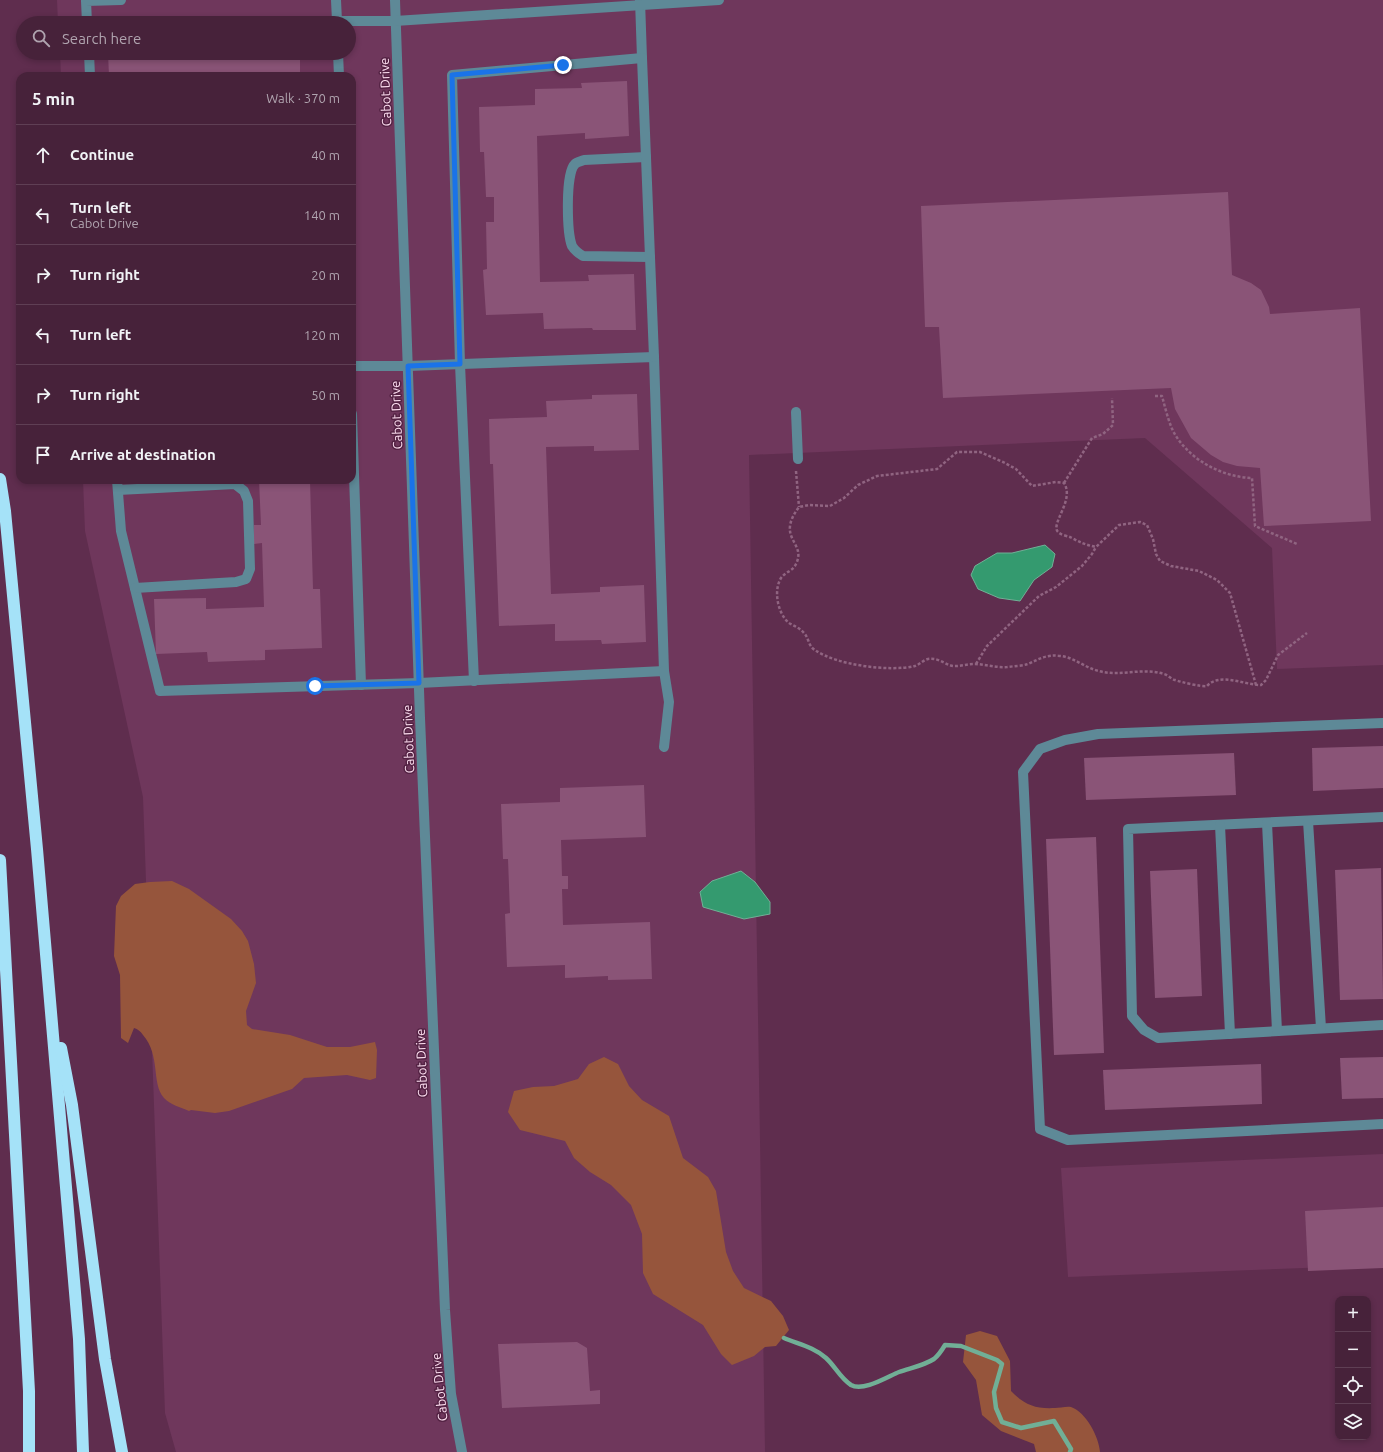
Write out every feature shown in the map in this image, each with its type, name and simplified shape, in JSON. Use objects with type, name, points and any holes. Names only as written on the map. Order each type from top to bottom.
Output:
[{"type":"highway","points":[[0,479],[5,511],[49,986],[79,1339],[83,1452]]},
{"type":"highway","points":[[0,860],[29,1391],[29,1452]]},
{"type":"highway","points":[[49,986],[72,1105],[105,1359],[122,1452]]},
{"type":"street","points":[[87,16],[86,0],[121,0]]},
{"type":"street","points":[[336,0],[337,16]]},
{"type":"street","name":"Cabot Drive","points":[[395,0],[419,683],[445,1310],[451,1394],[462,1452]]},
{"type":"street","points":[[356,22],[395,21],[640,2],[719,0]]},
{"type":"street","points":[[640,2],[654,357],[664,671],[669,702],[664,747]]},
{"type":"street","points":[[474,681],[460,364],[452,75],[642,58]]},
{"type":"street","points":[[89,60],[90,72]]},
{"type":"street","points":[[338,60],[339,72]]},
{"type":"street","points":[[646,157],[584,160],[575,164],[570,173],[568,184],[570,235],[572,245],[576,252],[583,256],[650,257]]},
{"type":"street","points":[[356,366],[408,366],[654,357]]},
{"type":"street","points":[[796,412],[798,459]]},
{"type":"street","points":[[135,588],[236,582],[246,579],[250,569],[248,501],[244,491],[235,484],[118,485],[121,531],[160,691],[474,681],[664,671]]},
{"type":"street","points":[[354,484],[361,685]]},
{"type":"street","points":[[1383,723],[1098,734],[1065,740],[1040,749],[1023,772],[1040,1129],[1068,1140],[1383,1124]]},
{"type":"street","points":[[1383,818],[1128,829],[1132,1016],[1144,1030],[1158,1038],[1383,1025]]},
{"type":"street","points":[[1308,821],[1320,1028]]},
{"type":"street","points":[[1267,823],[1277,1031]]},
{"type":"street","points":[[1220,825],[1230,1034]]},
{"type":"path","points":[[1155,396],[1162,396],[1173,431],[1183,445],[1196,458],[1224,472],[1252,478],[1255,526],[1297,544]]},
{"type":"path","points":[[1064,483],[1092,438],[1103,434],[1113,424],[1112,398]]},
{"type":"path","points":[[1096,547],[1080,544],[1058,532],[1058,521],[1068,497],[1068,489],[1064,483],[1056,482],[1032,486],[1016,469],[997,459],[980,452],[957,452],[937,469],[877,476],[858,485],[844,498],[830,506],[808,505],[799,507],[791,517],[789,531],[790,538],[797,546],[799,558],[795,567],[781,579],[777,591],[778,606],[788,622],[804,633],[809,644],[815,650],[837,660],[888,669],[916,666],[927,659],[941,660],[955,667],[976,664],[1006,667],[1026,664],[1047,656],[1061,656],[1097,671],[1111,674],[1140,671],[1164,674],[1175,680],[1191,682],[1199,687],[1207,686],[1211,681],[1222,679],[1261,685],[1266,680],[1278,655],[1307,633]]},
{"type":"path","points":[[798,459],[796,472],[799,507]]},
{"type":"path","points":[[976,664],[987,646],[1039,596],[1056,587],[1082,566],[1096,547],[1119,525],[1140,522],[1146,525],[1153,539],[1156,554],[1160,561],[1171,566],[1199,571],[1217,580],[1230,592],[1256,685]]},
{"type":"shaded area","points":[[57,0],[1383,0],[1383,665],[1277,669],[1272,548],[1145,438],[749,455],[765,1452],[176,1452],[165,1413],[143,797],[85,531],[83,484],[356,484],[356,72],[61,72],[60,60],[356,60],[356,16],[58,16]]},
{"type":"shaded area","points":[[1045,545],[1055,554],[1052,567],[1034,580],[1020,601],[999,598],[978,589],[971,575],[975,566],[997,553],[1012,553]]},
{"type":"shaded area","points":[[741,871],[755,882],[770,902],[770,914],[744,919],[703,907],[700,892],[712,881]]},
{"type":"shaded area","points":[[172,881],[189,889],[231,919],[242,931],[248,941],[254,964],[256,983],[246,1011],[247,1025],[252,1029],[290,1035],[327,1047],[350,1047],[375,1042],[377,1050],[376,1078],[370,1080],[347,1075],[304,1078],[292,1089],[229,1111],[215,1113],[189,1111],[164,1098],[158,1085],[154,1060],[149,1043],[139,1030],[134,1028],[128,1043],[121,1038],[120,975],[114,956],[116,906],[121,896],[135,884]]},
{"type":"shaded area","points":[[604,1057],[618,1064],[629,1086],[642,1100],[669,1116],[683,1158],[708,1177],[716,1191],[726,1252],[733,1271],[744,1288],[771,1301],[783,1316],[789,1330],[776,1346],[765,1347],[754,1356],[732,1365],[721,1354],[703,1325],[653,1294],[643,1273],[642,1234],[631,1205],[611,1185],[590,1172],[574,1158],[565,1141],[520,1130],[508,1112],[514,1091],[533,1087],[554,1086],[578,1079],[589,1064]]},
{"type":"shaded area","points":[[1383,1154],[1383,1265],[1068,1277],[1061,1168]]},
{"type":"shaded area","points":[[980,1331],[997,1336],[1010,1361],[1011,1391],[1021,1400],[1036,1407],[1071,1407],[1077,1410],[1087,1419],[1091,1426],[1097,1439],[1100,1452],[1036,1452],[1034,1444],[1001,1431],[982,1415],[976,1380],[963,1362],[966,1335]]},
{"type":"building","points":[[108,60],[300,60],[300,72],[109,72]]},
{"type":"building","points":[[627,81],[629,136],[585,139],[585,133],[537,136],[540,282],[589,281],[588,275],[634,274],[636,330],[593,330],[592,328],[544,329],[543,313],[486,315],[483,270],[487,269],[486,222],[494,222],[494,197],[486,197],[484,152],[480,152],[479,107],[535,105],[535,89],[582,88],[581,83]]},
{"type":"building","points":[[1228,192],[1232,275],[1251,283],[1261,290],[1269,307],[1270,314],[1360,308],[1371,521],[1264,526],[1260,468],[1237,466],[1223,462],[1211,455],[1191,438],[1175,409],[1171,388],[943,398],[939,327],[925,327],[921,206]]},
{"type":"building","points":[[637,394],[639,450],[594,451],[594,446],[546,447],[551,594],[600,592],[600,587],[644,585],[646,642],[602,644],[601,640],[555,641],[555,624],[499,626],[493,464],[490,464],[489,419],[547,417],[546,401],[592,399],[592,395]]},
{"type":"building","points":[[259,484],[310,484],[313,589],[320,589],[322,648],[265,650],[265,660],[208,662],[207,652],[156,654],[154,599],[206,598],[206,609],[264,607],[262,543],[254,544],[254,525],[261,525]]},
{"type":"building","points":[[1383,746],[1383,788],[1313,791],[1312,748]]},
{"type":"building","points":[[1234,753],[1236,795],[1086,800],[1084,758]]},
{"type":"building","points":[[644,785],[646,837],[561,840],[562,876],[568,876],[568,889],[562,889],[563,925],[650,922],[652,979],[608,980],[608,976],[565,978],[565,965],[507,967],[505,914],[510,913],[508,859],[503,859],[501,804],[560,802],[560,788]]},
{"type":"building","points":[[1096,837],[1104,1053],[1054,1055],[1046,839]]},
{"type":"building","points":[[1381,868],[1383,999],[1340,1000],[1335,870]]},
{"type":"building","points":[[1197,869],[1202,996],[1155,998],[1150,871]]},
{"type":"building","points":[[1383,1057],[1383,1098],[1342,1099],[1340,1058]]},
{"type":"building","points":[[1261,1064],[1262,1104],[1105,1110],[1103,1070]]},
{"type":"building","points":[[1383,1207],[1383,1268],[1308,1271],[1305,1211]]},
{"type":"building","points":[[577,1342],[587,1348],[590,1391],[600,1390],[600,1404],[502,1408],[498,1344]]},
{"type":"waterway","points":[[784,1338],[811,1348],[821,1354],[847,1382],[856,1387],[862,1387],[875,1383],[899,1372],[930,1361],[942,1351],[945,1345],[961,1346],[997,1360],[1002,1364],[994,1392],[996,1408],[1002,1422],[1021,1428],[1054,1421],[1071,1449],[1070,1452]]},
{"type":"route","points":[[315,686],[419,683],[408,366],[460,364],[452,75],[563,65]]}]
